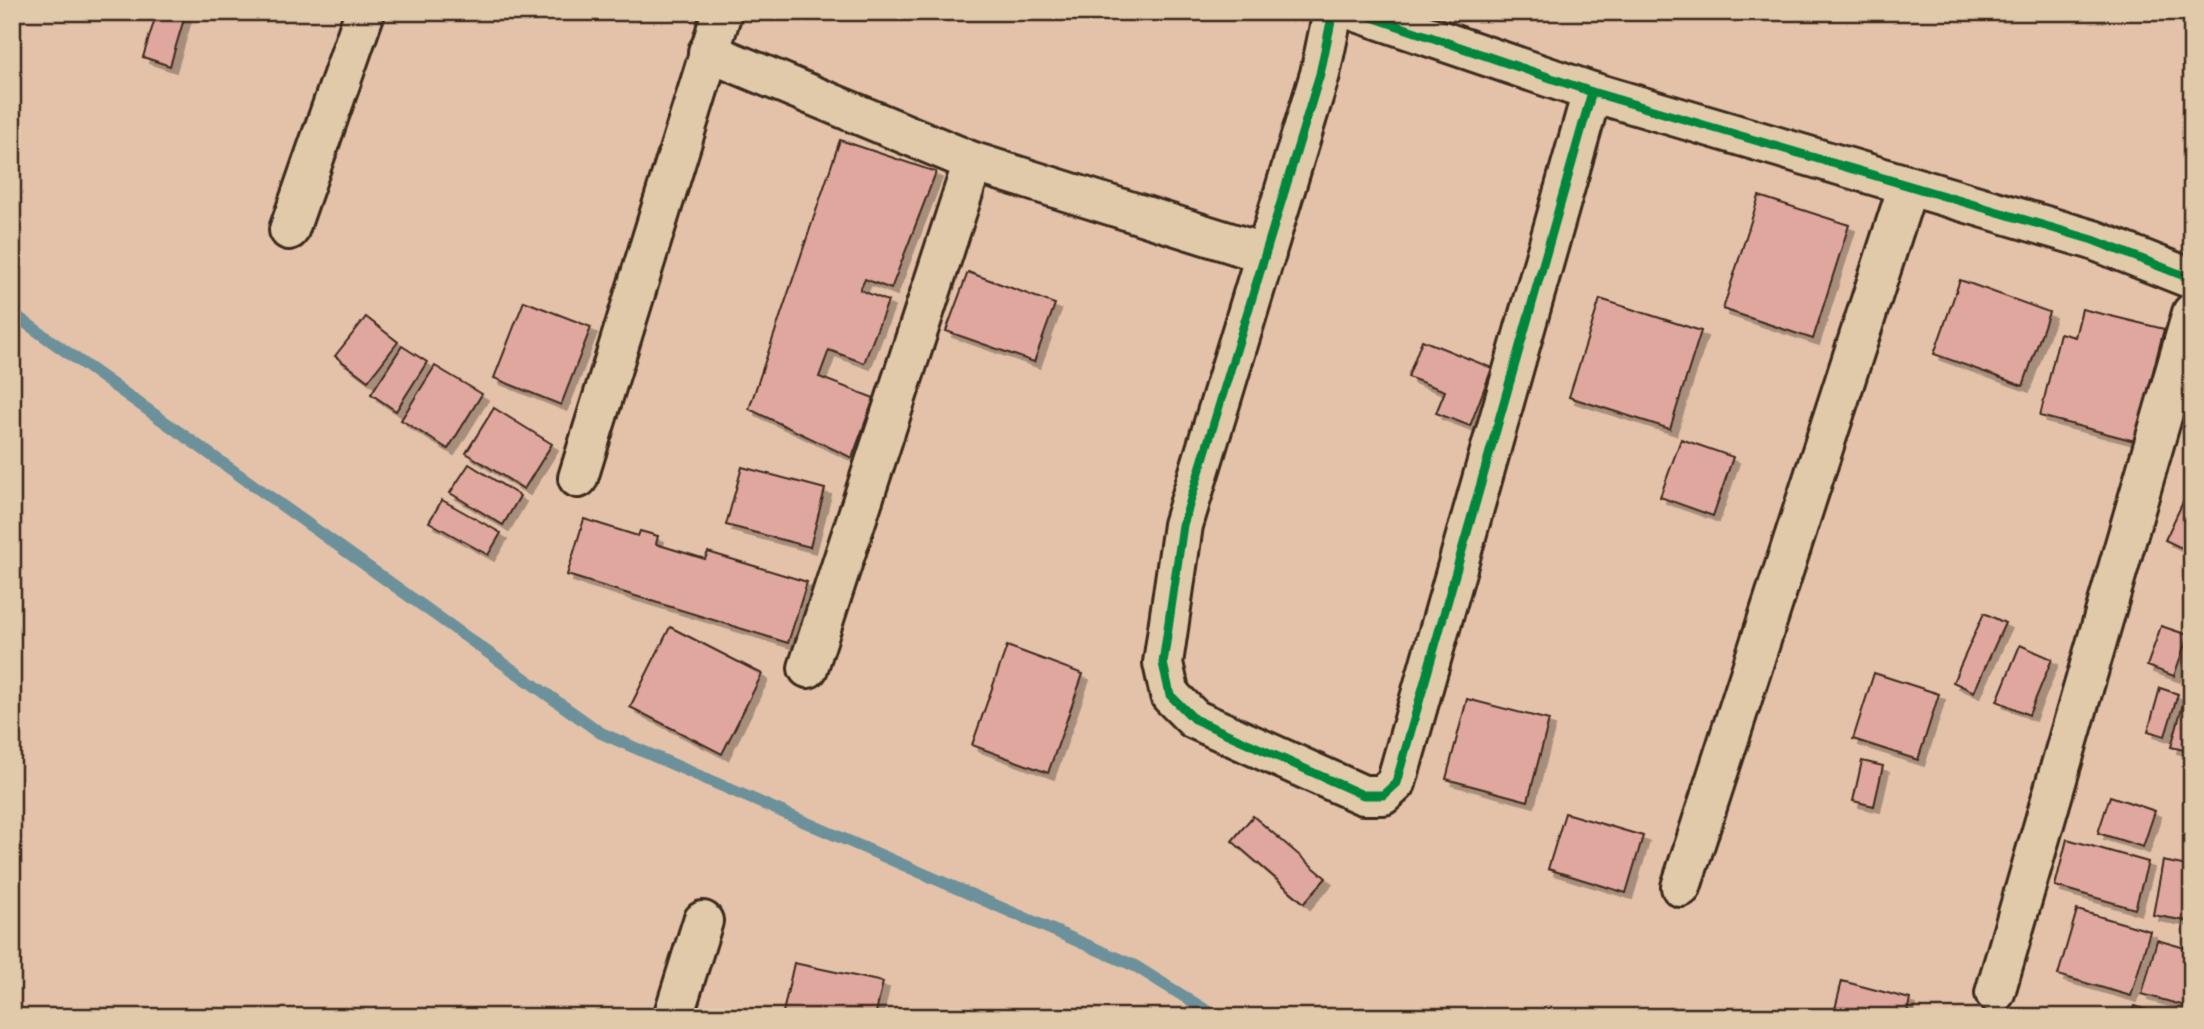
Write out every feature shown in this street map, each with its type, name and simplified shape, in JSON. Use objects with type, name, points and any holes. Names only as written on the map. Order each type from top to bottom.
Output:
[{"type":"street","points":[[289,230],[365,12]]},
{"type":"street","points":[[578,478],[722,12]]},
{"type":"street","points":[[1333,12],[1320,74],[1184,525],[1163,663],[1170,695],[1194,719],[1363,795],[1382,795],[1396,783],[1592,92]]},
{"type":"street","points":[[1357,12],[1592,92],[2093,240],[2192,279]]},
{"type":"street","points":[[708,52],[973,162],[1266,254]]},
{"type":"street","points":[[808,668],[973,162]]},
{"type":"street","points":[[1681,887],[1908,186]]},
{"type":"street","points":[[1995,993],[2192,313]]},
{"type":"street","points":[[673,1017],[703,921]]},
{"type":"building","points":[[157,12],[186,12],[170,66],[143,57]]},
{"type":"building","points":[[840,140],[936,172],[891,289],[865,279],[860,290],[888,301],[864,363],[829,350],[819,377],[874,398],[852,458],[749,409]]},
{"type":"building","points":[[1759,196],[1849,225],[1813,339],[1723,309]]},
{"type":"building","points":[[968,272],[1055,304],[1034,362],[946,331]]},
{"type":"building","points":[[1960,280],[2049,312],[2023,386],[1934,354]]},
{"type":"building","points":[[1600,299],[1701,331],[1670,429],[1569,397]]},
{"type":"building","points":[[524,301],[591,327],[561,405],[494,378]]},
{"type":"building","points":[[2082,309],[2164,329],[2135,441],[2040,416],[2060,333],[2075,337]]},
{"type":"building","points":[[366,317],[398,342],[368,381],[335,356]]},
{"type":"building","points":[[1422,340],[1492,368],[1470,426],[1436,413],[1445,391],[1408,377]]},
{"type":"building","points":[[402,346],[427,362],[396,411],[371,394]]},
{"type":"building","points":[[435,366],[482,394],[448,449],[401,420]]},
{"type":"building","points":[[494,408],[552,444],[524,489],[466,453]]},
{"type":"building","points":[[1681,439],[1733,457],[1713,516],[1660,497]]},
{"type":"building","points":[[469,464],[520,496],[503,525],[450,493]]},
{"type":"building","points":[[742,467],[825,489],[810,547],[726,525]]},
{"type":"building","points":[[2192,483],[2192,553],[2165,540]]},
{"type":"building","points":[[442,500],[501,533],[488,555],[429,522]]},
{"type":"building","points":[[584,519],[638,536],[640,531],[658,536],[656,544],[705,559],[708,552],[807,582],[788,643],[567,575]]},
{"type":"building","points":[[1984,613],[2005,623],[1974,692],[1953,682]]},
{"type":"building","points":[[2161,626],[2188,635],[2174,676],[2147,666]]},
{"type":"building","points":[[670,627],[762,674],[722,754],[630,707]]},
{"type":"building","points":[[2020,645],[2052,659],[2029,715],[1997,701]]},
{"type":"building","points":[[1007,646],[1083,674],[1048,773],[972,745]]},
{"type":"building","points":[[1874,673],[1939,694],[1918,760],[1853,739]]},
{"type":"building","points":[[2188,686],[2192,688],[2192,752],[2171,747]]},
{"type":"building","points":[[2160,688],[2178,694],[2165,736],[2148,731]]},
{"type":"building","points":[[1467,699],[1549,720],[1528,801],[1446,779]]},
{"type":"building","points":[[1862,761],[1883,766],[1874,806],[1853,801]]},
{"type":"building","points":[[2110,796],[2155,811],[2143,847],[2098,833]]},
{"type":"building","points":[[1565,813],[1643,836],[1626,893],[1548,869]]},
{"type":"building","points":[[1253,816],[1326,878],[1304,903],[1232,841]]},
{"type":"building","points":[[2067,839],[2148,862],[2135,909],[2055,886]]},
{"type":"building","points":[[2163,861],[2192,867],[2192,922],[2153,915]]},
{"type":"building","points":[[2077,910],[2150,931],[2131,996],[2058,975]]},
{"type":"building","points":[[2157,940],[2192,950],[2192,1008],[2142,994]]},
{"type":"building","points":[[794,963],[883,982],[875,1017],[782,1017]]},
{"type":"building","points":[[1842,981],[1910,999],[1906,1017],[1833,1017]]},
{"type":"building","points":[[2135,1006],[2167,1017],[2131,1017]]},
{"type":"waterway","points":[[12,313],[601,733],[1135,966],[1217,1017]]},
{"type":"cycle path","points":[[1333,12],[1320,74],[1183,525],[1163,663],[1170,695],[1194,719],[1363,795],[1383,795],[1396,783],[1592,92]]},
{"type":"cycle path","points":[[1357,12],[1592,92],[2093,240],[2192,279]]}]
